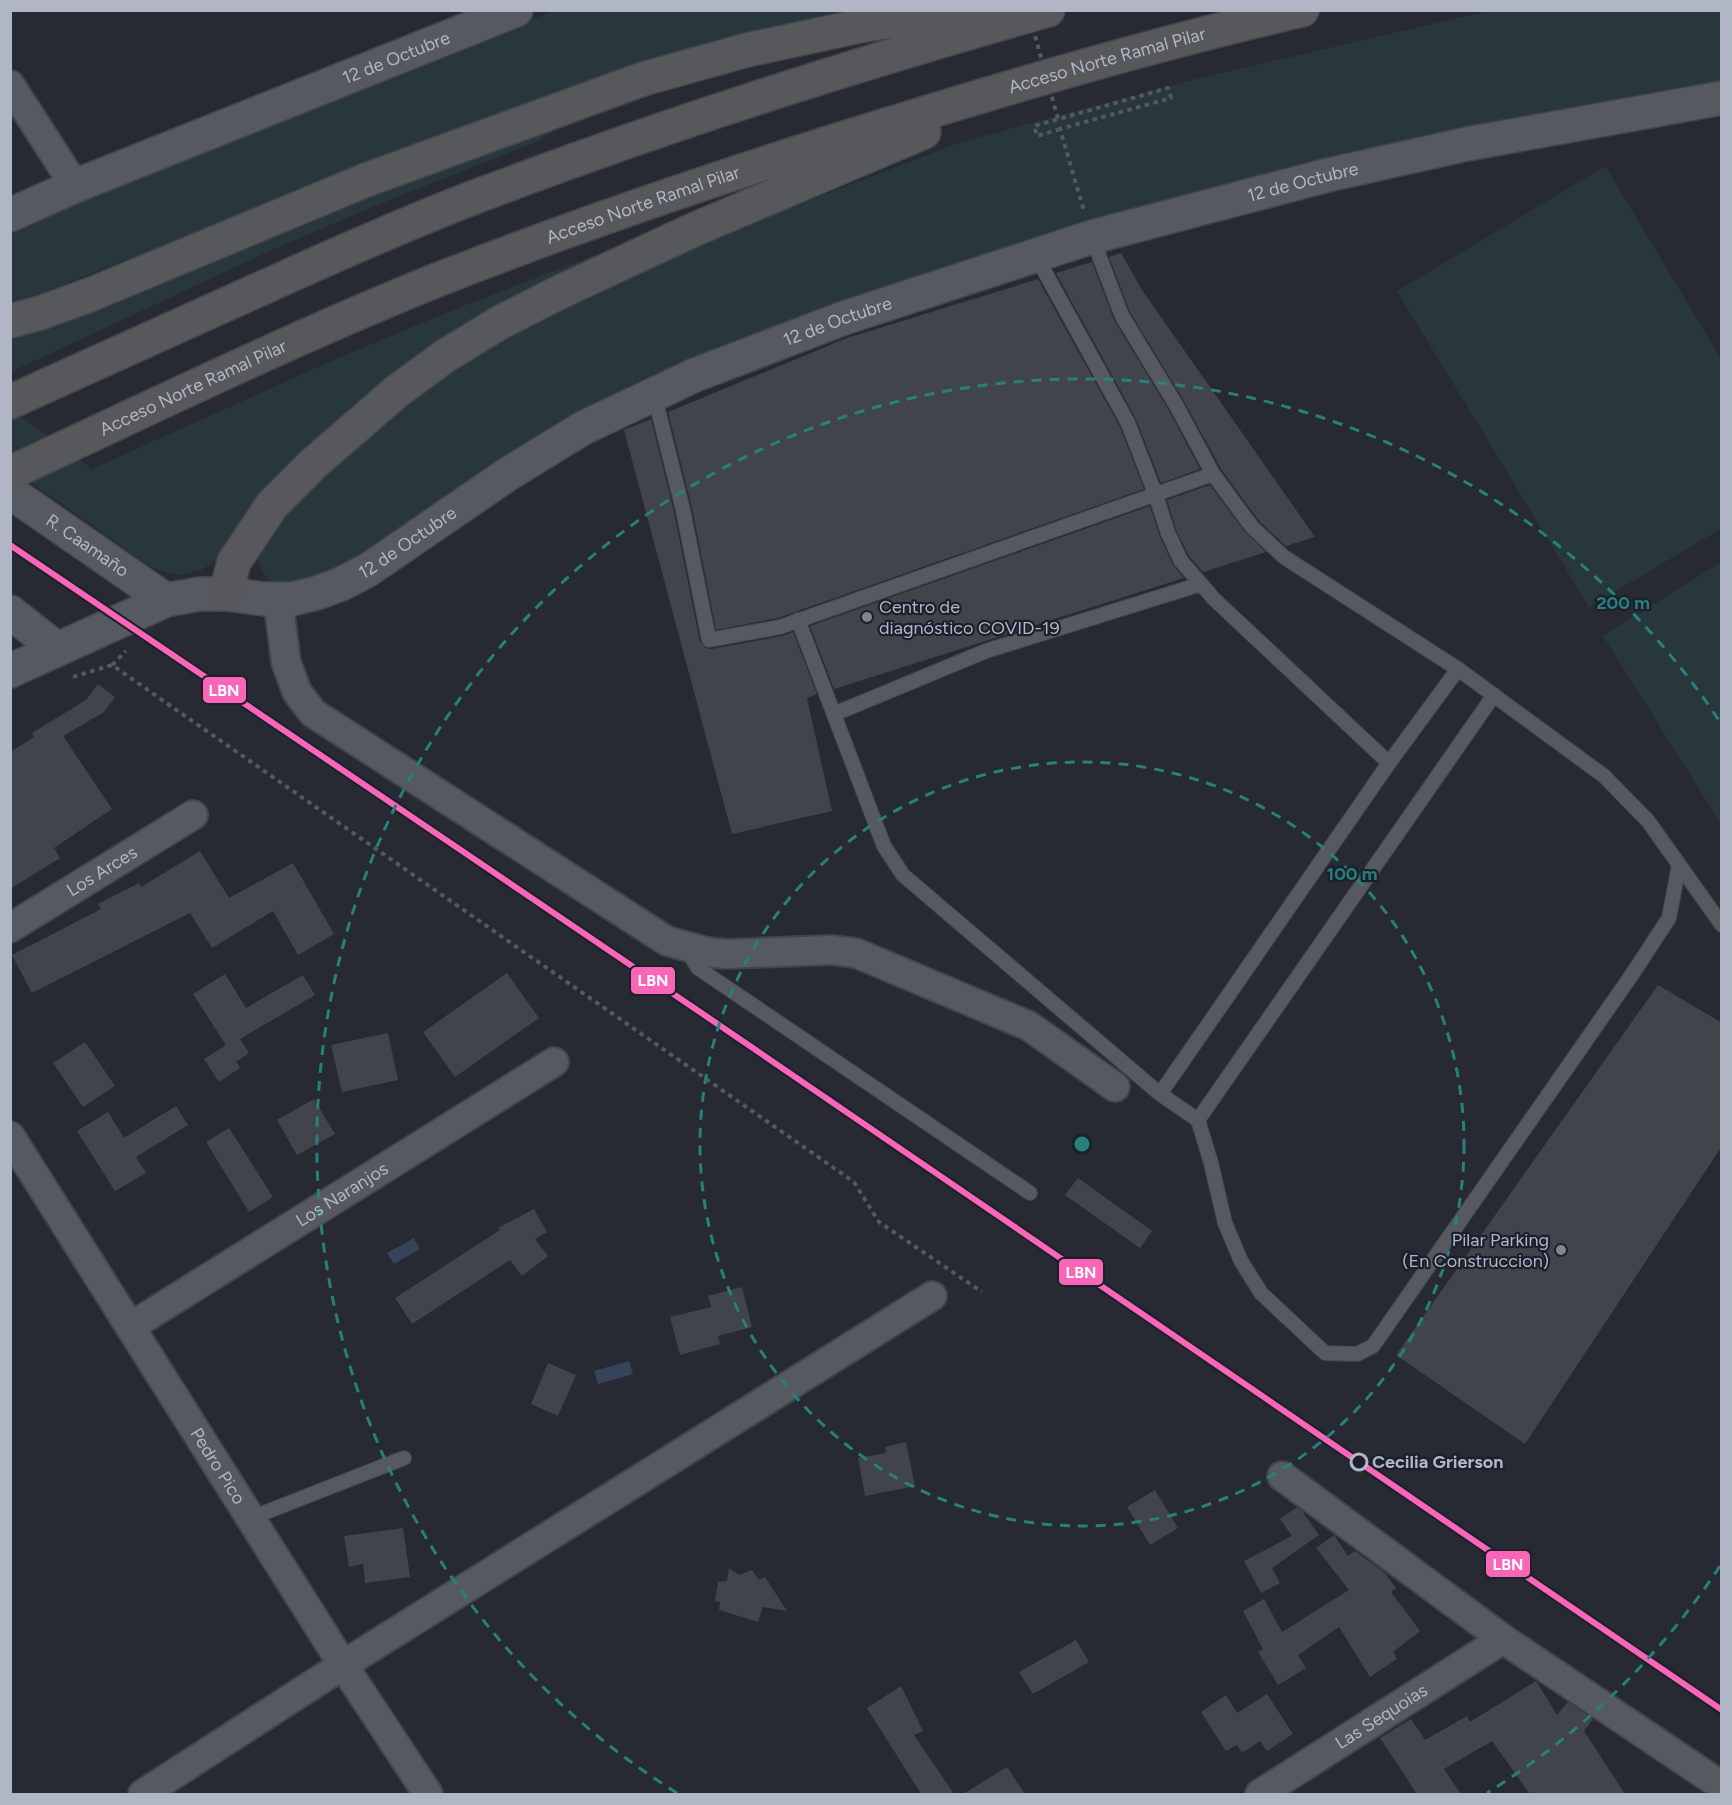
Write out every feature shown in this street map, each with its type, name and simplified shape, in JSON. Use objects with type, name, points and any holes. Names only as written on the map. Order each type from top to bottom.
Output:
[{"type":"highway","points":[[10,321],[92,294],[366,180],[643,79],[747,50],[852,28],[975,10]]},
{"type":"highway","points":[[10,402],[343,252],[491,190],[745,102],[934,42],[1048,10]]},
{"type":"highway","name":"Acceso Norte Ramal Pilar","points":[[10,473],[280,348],[409,292],[601,218],[770,161],[1072,68],[1302,10]]},
{"type":"highway","points":[[226,594],[234,562],[272,506],[314,464],[396,392],[445,356],[501,322],[693,230],[1072,68]]},
{"type":"street","name":"12 de Octubre","points":[[10,214],[516,10]]},
{"type":"street","points":[[10,85],[75,186]]},
{"type":"street","name":"12 de Octubre","points":[[10,671],[61,664],[166,600],[200,594],[292,599],[317,593],[368,570],[515,470],[583,428],[695,375],[844,318],[1092,237],[1328,175],[1467,144],[1722,98]]},
{"type":"street","name":"R. Caamaño","points":[[10,492],[166,600]]},
{"type":"street","points":[[278,599],[286,662],[297,692],[313,713],[667,941],[707,952],[726,954],[831,950],[856,953],[1029,1026],[1115,1087]]},
{"type":"street","points":[[10,612],[61,664]]},
{"type":"street","name":"Los Arces","points":[[10,928],[193,816]]},
{"type":"street","name":"Los Naranjos","points":[[130,1327],[554,1062]]},
{"type":"street","name":"Pedro Pico","points":[[10,1136],[343,1665],[428,1794]]},
{"type":"street","points":[[143,1794],[343,1665],[932,1296]]},
{"type":"street","points":[[1282,1476],[1503,1639],[1722,1786]]},
{"type":"street","name":"Las Sequoias","points":[[1260,1794],[1503,1639]]},
{"type":"lane","points":[[1092,237],[1122,316],[1176,405],[1213,474],[1252,527],[1284,557],[1458,669],[1604,776],[1648,821],[1722,925]]},
{"type":"lane","points":[[1036,256],[1128,423],[1168,534],[1181,561],[1214,599],[1389,763]]},
{"type":"lane","points":[[654,394],[683,510],[709,640],[780,627],[1213,474]]},
{"type":"lane","points":[[834,714],[986,651],[1201,584]]},
{"type":"lane","points":[[798,620],[884,846],[903,875],[1160,1094],[1198,1120],[1225,1223],[1241,1261],[1261,1293],[1325,1353],[1357,1354],[1373,1346],[1669,918],[1679,865]]},
{"type":"lane","points":[[1160,1094],[1389,763],[1458,669]]},
{"type":"lane","points":[[1198,1120],[1494,695]]},
{"type":"lane","points":[[684,946],[698,968],[1030,1193]]},
{"type":"lane","points":[[251,1518],[404,1458]]},
{"type":"path","points":[[1028,10],[1058,119]]},
{"type":"path","points":[[1168,88],[1171,98],[1060,129],[1037,136],[1034,126],[1168,88]]},
{"type":"path","points":[[1060,129],[1092,237]]},
{"type":"path","points":[[61,664],[112,665],[854,1182],[879,1222],[982,1292]]},
{"type":"shaded area","points":[[554,11],[857,11],[668,55],[557,91],[11,303],[10,232],[155,167]]},
{"type":"shaded area","points":[[1488,11],[1721,11],[1721,85],[899,286],[329,574],[299,585],[286,586],[273,582],[261,567],[258,551],[266,529],[387,418],[467,359],[517,331],[604,288],[743,226],[950,146],[1200,78]]},
{"type":"shaded area","points":[[557,129],[537,142],[394,198],[272,250],[11,372],[10,334],[328,214],[491,148]]},
{"type":"shaded area","points":[[1605,166],[1721,359],[1722,528],[1589,607],[1397,291]]},
{"type":"shaded area","points":[[693,217],[500,309],[231,543],[217,560],[201,570],[182,575],[166,573],[147,565],[11,469],[10,408],[92,469],[338,358],[453,310]]},
{"type":"shaded area","points":[[1721,562],[1721,824],[1603,636]]},
{"type":"water","points":[[414,1238],[420,1249],[394,1264],[387,1253]]},
{"type":"water","points":[[629,1361],[633,1374],[598,1384],[594,1371]]},
{"type":"building","points":[[1121,253],[1142,290],[1315,537],[1286,546],[1259,521],[1221,469],[1184,401],[1130,312],[1109,257]]},
{"type":"building","points":[[1092,262],[1114,320],[1168,409],[1200,469],[1161,483],[1136,419],[1056,273]]},
{"type":"building","points":[[1038,279],[1120,427],[1144,489],[778,618],[716,630],[692,508],[668,412],[847,338]]},
{"type":"building","points":[[651,419],[674,512],[700,642],[706,648],[711,649],[793,632],[817,694],[807,698],[832,811],[732,834],[624,430]]},
{"type":"building","points":[[1210,485],[1245,532],[1266,552],[1203,572],[1189,556],[1176,530],[1167,500]]},
{"type":"building","points":[[1150,506],[1160,537],[1173,565],[1184,578],[834,689],[810,626]]},
{"type":"building","points":[[98,684],[115,697],[104,712],[63,736],[112,809],[54,848],[60,858],[10,889],[10,752],[34,737],[32,733],[86,700]]},
{"type":"building","points":[[200,851],[229,898],[293,863],[334,934],[298,955],[273,911],[212,948],[190,913],[32,993],[12,955],[101,909],[98,904],[139,883],[141,887]]},
{"type":"building","points":[[507,973],[539,1018],[455,1077],[423,1032]]},
{"type":"building","points":[[225,974],[246,1008],[303,975],[315,995],[240,1039],[249,1053],[236,1062],[240,1068],[219,1082],[204,1059],[226,1045],[193,994]]},
{"type":"building","name":"Pilar Parking (En Construccion)","points":[[1658,985],[1722,1023],[1722,1146],[1525,1444],[1396,1355]]},
{"type":"building","points":[[388,1033],[398,1080],[342,1092],[331,1045]]},
{"type":"building","points":[[85,1042],[115,1086],[83,1107],[53,1063]]},
{"type":"building","points":[[314,1099],[335,1134],[297,1155],[277,1120]]},
{"type":"building","points":[[176,1106],[188,1125],[136,1157],[146,1173],[115,1191],[77,1131],[108,1112],[124,1138]]},
{"type":"building","points":[[229,1128],[273,1197],[249,1212],[206,1142]]},
{"type":"building","points":[[1078,1178],[1152,1231],[1140,1248],[1065,1195]]},
{"type":"building","points":[[534,1209],[547,1232],[535,1239],[548,1256],[522,1276],[510,1260],[412,1324],[395,1298],[500,1230],[498,1228]]},
{"type":"building","points":[[742,1287],[752,1327],[718,1336],[720,1344],[680,1355],[670,1317],[711,1307],[708,1296]]},
{"type":"building","points":[[548,1363],[576,1375],[558,1416],[531,1404]]},
{"type":"building","points":[[906,1442],[915,1486],[865,1496],[858,1458],[886,1453],[885,1447]]},
{"type":"building","points":[[1155,1490],[1178,1528],[1150,1545],[1127,1507]]},
{"type":"building","points":[[1297,1507],[1319,1535],[1272,1568],[1280,1583],[1261,1593],[1244,1561],[1292,1536],[1280,1519]]},
{"type":"building","points":[[403,1528],[410,1577],[365,1583],[363,1564],[349,1567],[344,1536]]},
{"type":"building","points":[[1334,1535],[1348,1556],[1355,1551],[1384,1572],[1396,1588],[1391,1592],[1420,1631],[1393,1652],[1397,1659],[1370,1677],[1339,1627],[1298,1655],[1306,1668],[1278,1685],[1258,1652],[1263,1649],[1243,1611],[1264,1599],[1282,1632],[1349,1590],[1316,1548]]},
{"type":"building","points":[[729,1568],[739,1575],[752,1570],[759,1580],[765,1577],[787,1611],[763,1607],[758,1622],[719,1610],[720,1602],[715,1601],[718,1582],[727,1581]]},
{"type":"building","points":[[1076,1640],[1089,1662],[1033,1694],[1019,1672]]},
{"type":"building","points":[[1536,1681],[1557,1715],[1568,1702],[1593,1719],[1584,1731],[1625,1794],[1530,1794],[1492,1741],[1444,1769],[1461,1794],[1417,1794],[1380,1738],[1411,1719],[1425,1740],[1467,1716],[1470,1722]]},
{"type":"building","points":[[901,1686],[923,1731],[914,1735],[954,1794],[921,1794],[867,1708]]},
{"type":"building","points":[[1267,1694],[1293,1734],[1267,1751],[1260,1741],[1242,1753],[1237,1745],[1226,1751],[1201,1712],[1226,1695],[1237,1713]]},
{"type":"building","points":[[1007,1767],[1025,1794],[963,1794]]},
{"type":"transit line","name":"LBN","points":[[10,545],[700,1012],[1722,1710]]},
{"type":"place","name":"Centro de diagnóstico COVID-19","points":[[867,617]]},
{"type":"place","name":"Pilar Parking (En Construccion)","points":[[1561,1250]]},
{"type":"place","name":"Cecilia Grierson","points":[[1359,1462]]}]
